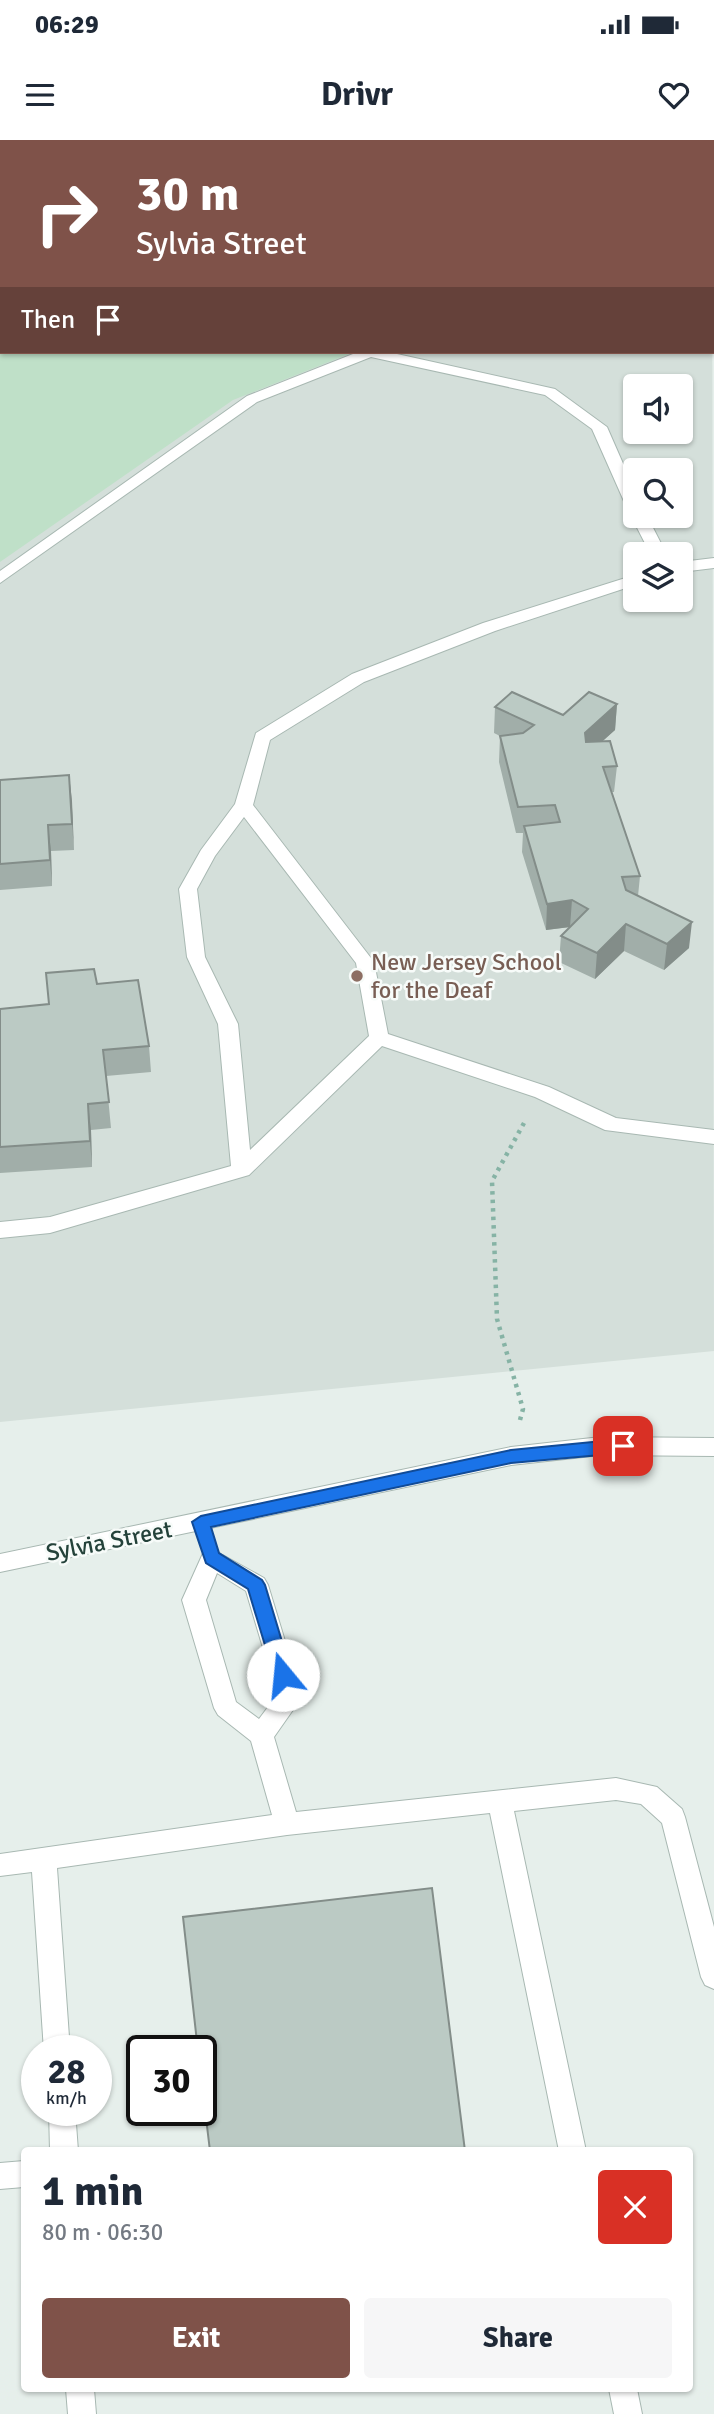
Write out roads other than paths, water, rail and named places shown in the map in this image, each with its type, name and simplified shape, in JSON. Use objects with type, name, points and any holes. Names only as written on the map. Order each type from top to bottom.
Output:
[{"type":"street","points":[[0,578],[252,399],[364,354]]},
{"type":"street","points":[[378,354],[550,392],[599,427],[623,481]]},
{"type":"street","points":[[693,566],[714,563]]},
{"type":"street","points":[[242,1170],[228,1024],[196,957],[188,890],[207,854],[244,805],[262,737],[358,678],[489,627],[623,584]]},
{"type":"street","points":[[244,805],[365,962],[379,1038]]},
{"type":"street","points":[[379,1038],[542,1091],[612,1125],[714,1137]]},
{"type":"street","points":[[0,1230],[50,1225],[242,1170],[379,1038]]},
{"type":"street","name":"Sylvia Street","points":[[0,1563],[511,1456],[601,1446],[714,1447]]},
{"type":"street","points":[[201,1522],[212,1558],[194,1600],[226,1708],[261,1735],[287,1824]]},
{"type":"street","points":[[212,1558],[256,1585],[290,1697],[261,1735]]},
{"type":"street","points":[[0,1865],[287,1824],[616,1789],[648,1795],[673,1816],[714,1977]]},
{"type":"street","points":[[500,1801],[572,2147]]},
{"type":"street","points":[[44,1859],[56,2035]]},
{"type":"street","points":[[63,2126],[64,2147]]},
{"type":"street","points":[[0,2176],[21,2174]]},
{"type":"street","points":[[80,2392],[82,2414]]},
{"type":"street","points":[[623,2392],[628,2414]]},
{"type":"place","name":"New Jersey School for the Deaf","points":[[357,976]]}]
